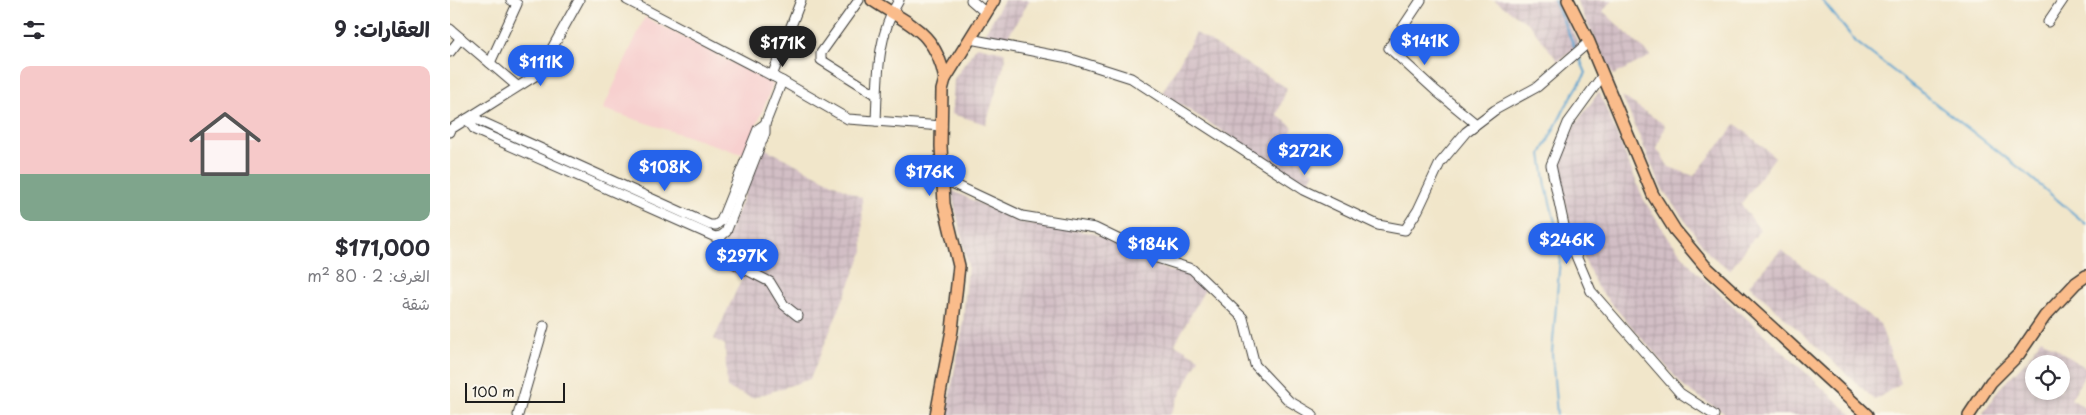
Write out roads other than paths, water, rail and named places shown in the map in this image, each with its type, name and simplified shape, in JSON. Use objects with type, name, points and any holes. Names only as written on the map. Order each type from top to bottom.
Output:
[{"type":"main road","points":[[872,0],[922,31],[941,60],[945,79]]},
{"type":"main road","points":[[936,415],[952,330],[959,266],[944,204],[942,90],[945,79],[994,0]]},
{"type":"main road","points":[[1568,0],[1589,42],[1653,195],[1675,230],[1704,266],[1867,415]]},
{"type":"main road","points":[[1969,415],[1991,382],[2019,354],[2045,316],[2076,283],[2086,276]]},
{"type":"street","points":[[490,63],[517,4],[511,0]]},
{"type":"street","points":[[450,130],[535,76],[579,0]]},
{"type":"street","points":[[627,0],[782,81],[848,119],[942,126]]},
{"type":"street","points":[[772,76],[801,0]]},
{"type":"street","points":[[859,0],[821,53],[820,60],[877,95]]},
{"type":"street","points":[[876,121],[880,49],[891,13],[899,0]]},
{"type":"street","points":[[971,0],[986,13]]},
{"type":"street","points":[[1421,0],[1389,48],[1476,124]]},
{"type":"street","points":[[2048,22],[2063,0]]},
{"type":"street","points":[[450,29],[518,86]]},
{"type":"street","points":[[450,52],[461,38]]},
{"type":"street","points":[[970,39],[1068,58],[1131,78],[1304,190],[1378,225],[1405,230],[1418,210],[1440,163],[1466,132],[1495,110],[1536,88],[1589,42]]},
{"type":"street","points":[[1603,75],[1568,123],[1551,165],[1565,230],[1590,291],[1680,393],[1714,415]]},
{"type":"street","points":[[470,117],[475,130],[715,236],[721,236],[726,232],[766,133],[765,124],[782,81]]},
{"type":"street","points":[[470,117],[710,226],[716,225],[721,221],[758,129],[765,124]]},
{"type":"street","points":[[943,179],[1022,216],[1095,228],[1157,258],[1192,269],[1243,318],[1255,365],[1289,401],[1313,415]]},
{"type":"street","points":[[721,236],[720,246],[716,254],[770,282],[784,305],[798,316]]},
{"type":"street","points":[[518,415],[544,326]]},
{"type":"waterway","points":[[1554,0],[1575,48]]},
{"type":"waterway","points":[[1822,0],[1856,42],[2022,170],[2086,224]]},
{"type":"waterway","points":[[1557,415],[1552,353],[1561,247],[1546,186],[1541,154],[1567,104],[1586,73],[1578,55]]}]
